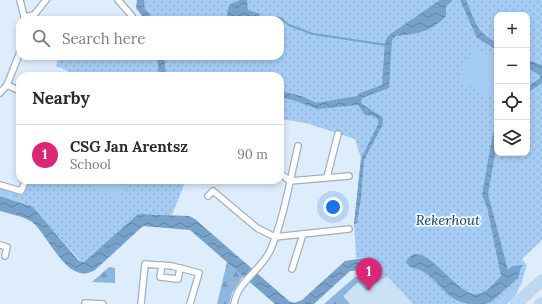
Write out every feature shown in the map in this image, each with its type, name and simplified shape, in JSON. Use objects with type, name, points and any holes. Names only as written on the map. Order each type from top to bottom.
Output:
[{"type":"highway","points":[[518,302],[542,280]]},
{"type":"highway","points":[[518,302],[527,283]]},
{"type":"street","points":[[20,0],[23,16]]},
{"type":"street","points":[[32,16],[46,0]]},
{"type":"street","points":[[118,0],[132,16]]},
{"type":"street","points":[[0,93],[7,85],[17,60]]},
{"type":"street","points":[[7,85],[16,89]]},
{"type":"street","points":[[327,177],[338,134]]},
{"type":"street","points":[[234,304],[236,296],[246,281],[269,253],[275,237],[298,146]]},
{"type":"street","points":[[284,176],[290,181],[349,176]]},
{"type":"street","points":[[0,185],[21,191],[24,184]]},
{"type":"street","points":[[208,196],[213,191],[257,228],[275,237],[349,229]]},
{"type":"street","points":[[292,269],[303,234]]},
{"type":"street","points":[[0,245],[7,247],[5,256]]},
{"type":"street","points":[[142,304],[145,264],[180,268],[199,273],[190,304]]},
{"type":"street","points":[[162,265],[160,277],[178,279],[180,268]]},
{"type":"street","points":[[85,303],[103,304]]},
{"type":"shaded area","points":[[355,277],[378,277],[381,279],[388,277],[413,304],[324,304]]},
{"type":"green space","name":"Rekerhout","points":[[144,0],[542,0],[542,240],[522,259],[527,265],[521,284],[498,304],[413,304],[388,277],[381,279],[378,277],[374,269],[376,265],[370,257],[356,258],[354,224],[361,159],[355,139],[306,123],[284,120],[284,72],[68,72],[56,66],[58,60],[284,60],[284,16],[150,16],[145,9]]},
{"type":"green space","points":[[474,47],[494,58],[494,99],[457,78]]},
{"type":"green space","points":[[25,184],[184,184],[172,215],[138,214],[84,262],[80,261],[33,207],[18,202],[19,192]]},
{"type":"green space","points":[[90,184],[127,184],[118,200]]},
{"type":"green space","points":[[0,187],[19,192],[60,224],[53,230],[33,207],[0,196]]},
{"type":"green space","points":[[227,262],[243,276],[232,293],[229,304],[217,304]]},
{"type":"green space","points":[[109,267],[115,268],[115,283],[92,282]]},
{"type":"green space","points":[[355,277],[378,277],[381,279],[367,291],[358,282],[343,296],[350,304],[324,304]]},
{"type":"green space","points":[[521,284],[516,295],[507,304],[498,304]]},
{"type":"water","points":[[137,0],[144,0],[145,9],[151,16],[142,16],[136,8]]},
{"type":"water","points":[[240,0],[247,0],[248,10],[260,14],[260,16],[227,16],[229,5]]},
{"type":"water","points":[[440,0],[453,0],[446,6],[446,16],[435,26],[423,31],[396,36],[392,40],[389,88],[362,98],[361,103],[383,118],[383,124],[364,160],[361,198],[357,223],[354,224],[361,159],[379,122],[378,120],[373,116],[365,115],[358,105],[317,109],[284,98],[284,92],[301,96],[317,103],[357,96],[360,93],[382,85],[385,41],[389,35]]},
{"type":"water","points":[[460,0],[466,0],[474,20],[480,30],[494,41],[494,48],[477,38]]},
{"type":"water","points":[[157,60],[164,60],[166,72],[159,72]]},
{"type":"water","points":[[530,61],[542,65],[542,83],[530,91],[530,85],[540,78],[540,75],[530,70]]},
{"type":"water","points":[[494,130],[495,156],[488,194],[508,270],[512,266],[522,265],[518,278],[491,302],[482,304],[466,303],[447,294],[424,272],[411,267],[406,262],[413,255],[421,255],[430,260],[470,293],[482,293],[501,276],[487,207],[482,195]]},
{"type":"water","points":[[0,196],[33,207],[79,261],[84,262],[138,214],[189,216],[195,219],[289,301],[294,303],[302,300],[345,261],[370,257],[376,265],[374,269],[350,271],[314,304],[275,304],[190,230],[143,226],[95,270],[85,273],[76,272],[67,266],[59,257],[32,222],[0,211]]},
{"type":"waterway","points":[[284,21],[289,25],[313,34],[387,45]]},
{"type":"place","name":"CSG Jan Arentsz","points":[[369,291]]}]
